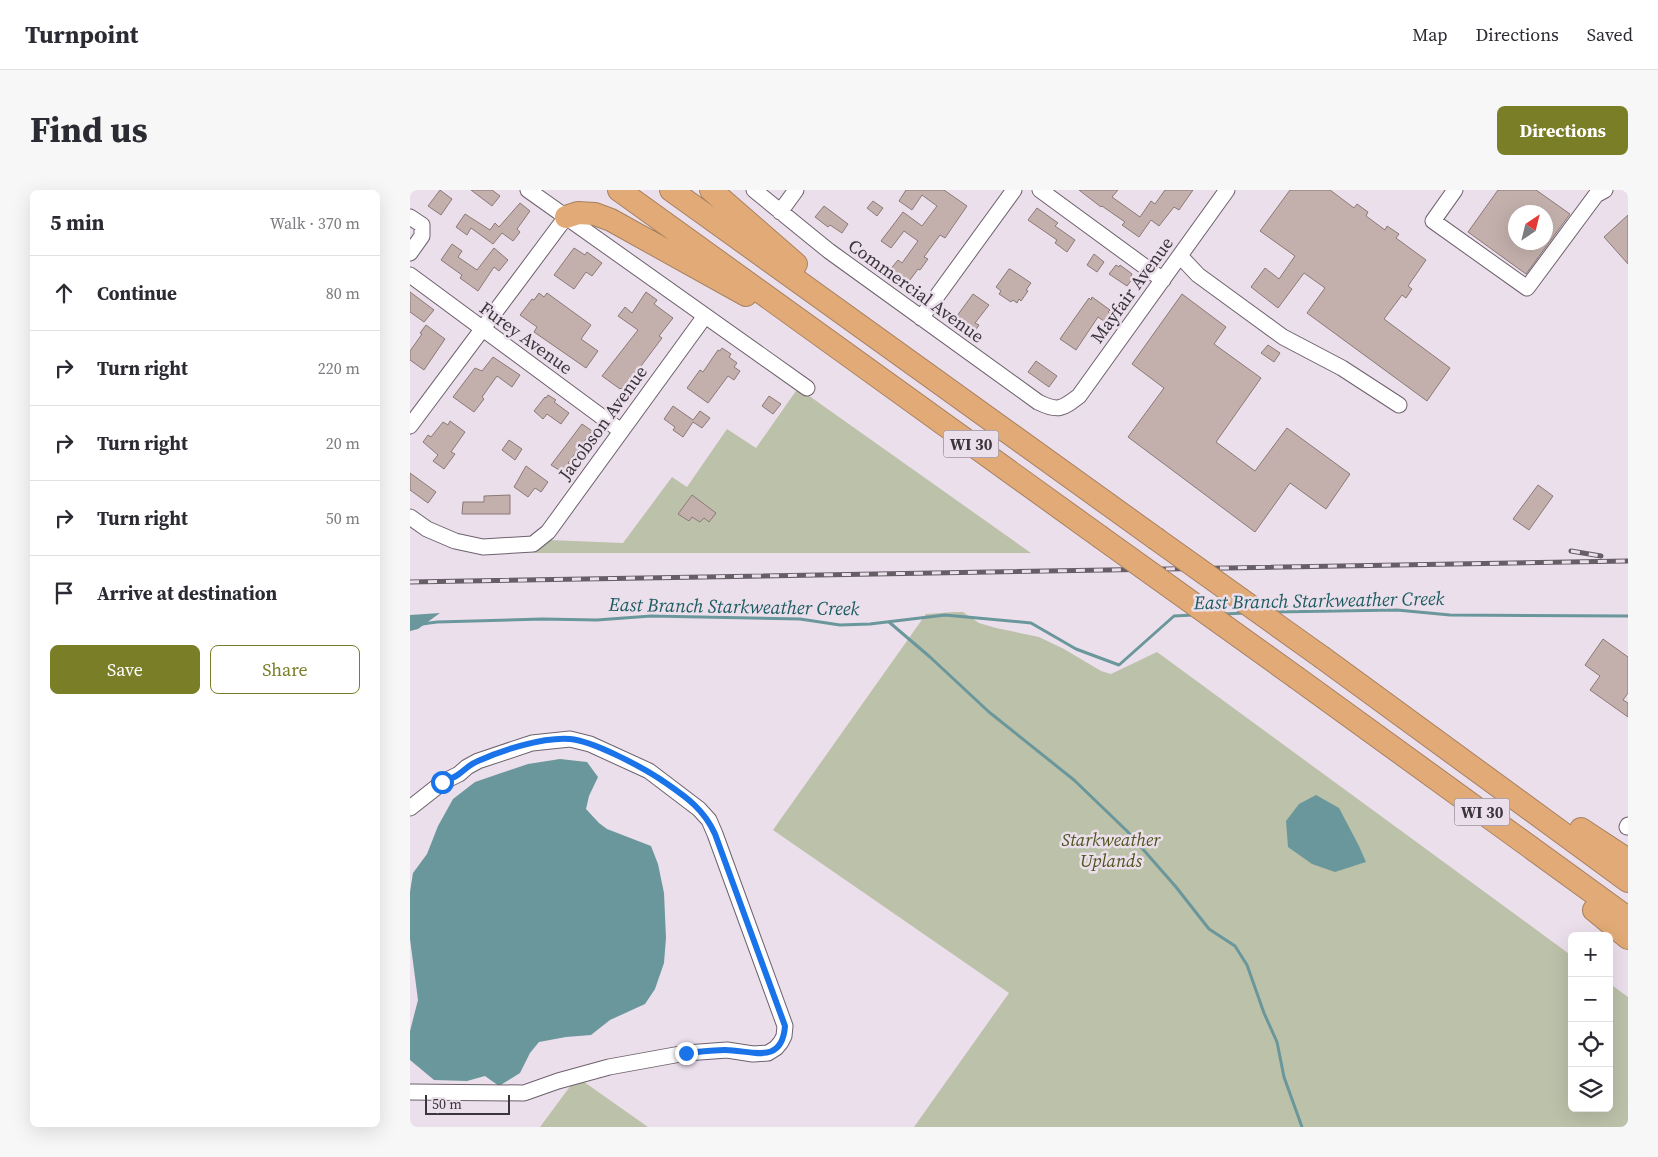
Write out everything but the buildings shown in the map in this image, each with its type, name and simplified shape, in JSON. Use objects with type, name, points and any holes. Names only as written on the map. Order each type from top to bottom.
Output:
[{"type":"highway","name":"WI 30","points":[[619,190],[1628,918]]},
{"type":"highway","name":"WI 30","points":[[672,190],[1628,881]]},
{"type":"highway","points":[[711,190],[921,370]]},
{"type":"highway","points":[[566,217],[578,213],[595,214],[611,220],[844,351]]},
{"type":"highway","points":[[1336,707],[1480,823],[1558,880],[1628,938]]},
{"type":"highway","points":[[1434,740],[1499,773],[1628,860]]},
{"type":"street","points":[[528,190],[807,388]]},
{"type":"street","name":"Commercial Avenue","points":[[754,190],[829,251],[1038,402],[1049,407],[1063,408]]},
{"type":"street","points":[[780,212],[796,190]]},
{"type":"street","points":[[921,318],[1014,190]]},
{"type":"street","points":[[1040,190],[1163,280]]},
{"type":"street","name":"Mayfair Avenue","points":[[1063,408],[1079,396],[1228,190]]},
{"type":"street","points":[[1455,190],[1433,221],[1527,288],[1597,192]]},
{"type":"street","points":[[410,426],[566,217]]},
{"type":"street","points":[[410,218],[422,225],[422,236],[410,253]]},
{"type":"street","points":[[1180,256],[1198,275],[1284,337],[1342,368],[1399,405]]},
{"type":"street","name":"Furey Avenue","points":[[410,275],[621,431]]},
{"type":"street","name":"Jacobson Avenue","points":[[410,517],[426,529],[456,541],[483,547],[533,544],[548,532],[705,316]]},
{"type":"street","points":[[410,808],[442,782],[460,774],[467,767],[478,761],[532,743],[570,739],[590,744],[649,772],[687,799],[709,820],[785,1026],[781,1042],[768,1053],[753,1054],[727,1050],[686,1053],[609,1067],[558,1081],[524,1094],[410,1092]]},
{"type":"green space","points":[[798,388],[1031,553],[533,553],[549,540],[623,543],[672,477],[687,487],[727,429],[756,448]]},
{"type":"green space","name":"Starkweather Uplands","points":[[963,612],[979,623],[1039,637],[1101,671],[1111,674],[1157,652],[1568,953],[1568,1112],[1613,1112],[1613,986],[1628,997],[1628,1127],[914,1127],[1009,993],[773,830],[926,614]],"holes":[[[1365,862],[1351,866],[1312,864]]]},
{"type":"green space","points":[[577,1077],[648,1127],[540,1127]]},
{"type":"water","points":[[440,613],[418,629],[410,631],[410,615]]},
{"type":"water","points":[[560,759],[587,762],[598,777],[589,796],[586,809],[599,823],[607,829],[651,846],[658,864],[664,893],[666,938],[664,963],[655,989],[645,1004],[610,1020],[591,1035],[539,1042],[530,1053],[520,1073],[499,1086],[485,1076],[467,1081],[434,1080],[410,1060],[410,1031],[418,1000],[410,939],[410,892],[413,873],[427,854],[438,826],[453,799],[475,782],[528,764]]},
{"type":"water","points":[[1316,795],[1339,808],[1366,862],[1335,872],[1312,864],[1288,847],[1286,821],[1299,804]]},
{"type":"waterway","name":"East Branch Starkweather Creek","points":[[1274,612],[1397,610],[1450,615],[1628,616]]},
{"type":"waterway","name":"East Branch Starkweather Creek","points":[[1224,614],[1245,613]]},
{"type":"waterway","name":"East Branch Starkweather Creek","points":[[422,624],[542,619],[597,620],[651,616],[800,619],[840,625],[870,624],[945,615],[1031,623],[1076,649],[1119,665],[1174,616],[1193,615]]},
{"type":"waterway","points":[[889,622],[989,712],[1074,780],[1127,831],[1176,887],[1209,929],[1235,946],[1247,965],[1264,1013],[1277,1042],[1284,1077],[1302,1127]]},
{"type":"railway","points":[[1571,551],[1601,556]]},
{"type":"railway","points":[[410,582],[1628,561]]},
{"type":"route","points":[[442,782],[460,774],[467,767],[478,761],[514,748],[532,743],[570,739],[590,744],[649,772],[700,809],[709,820],[715,834],[785,1026],[781,1042],[768,1053],[753,1054],[727,1050],[686,1053]]}]
